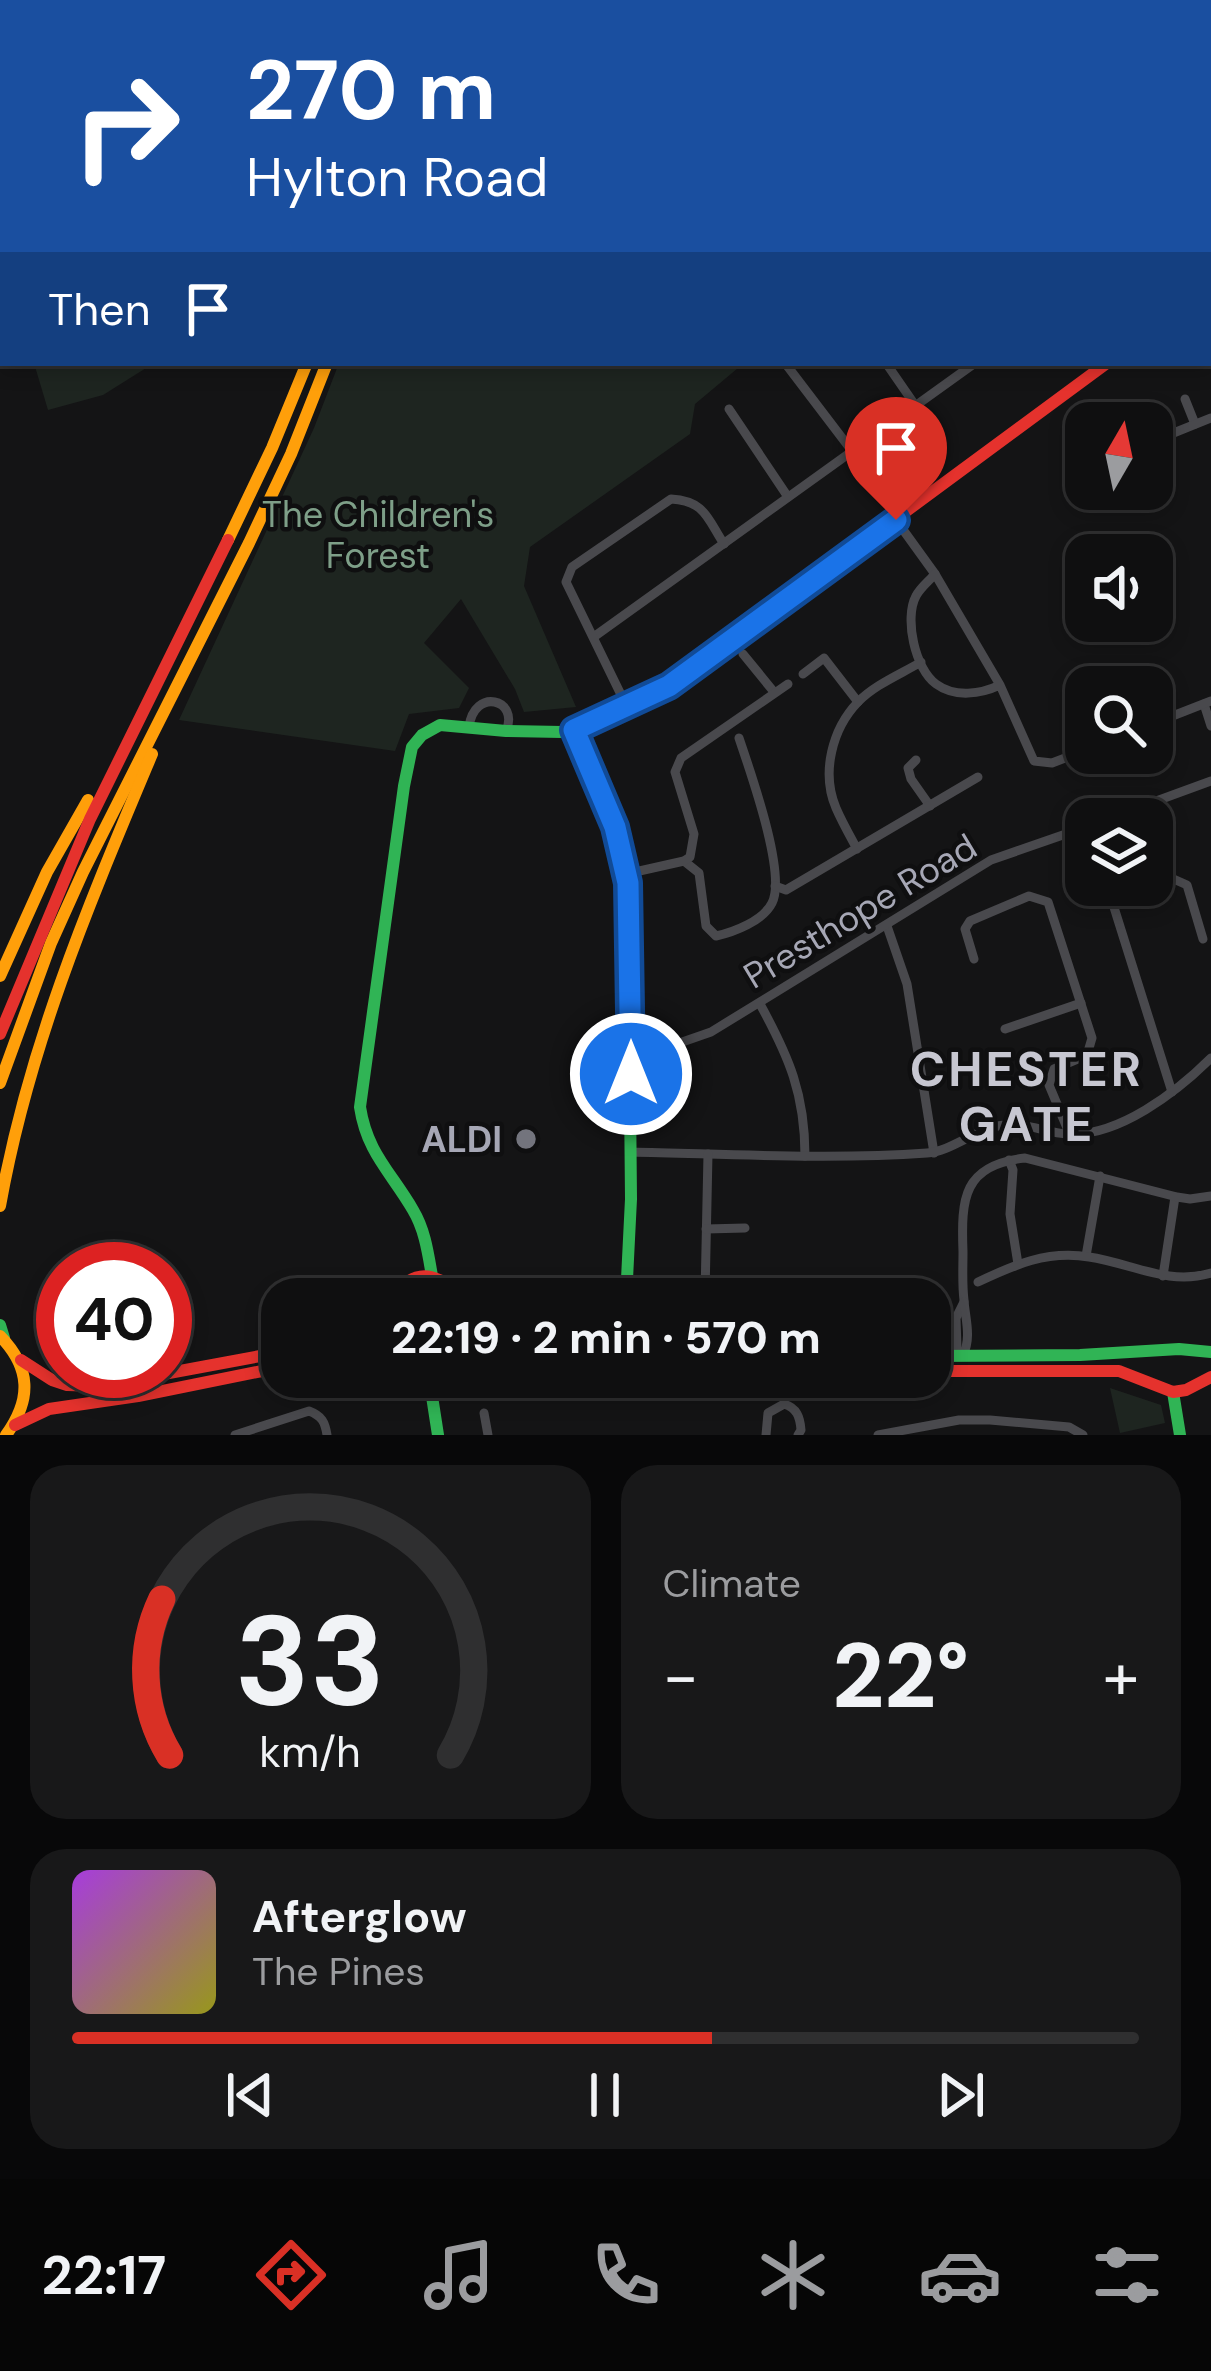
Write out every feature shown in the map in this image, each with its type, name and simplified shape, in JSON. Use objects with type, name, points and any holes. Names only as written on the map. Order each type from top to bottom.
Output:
[{"type":"main road","points":[[0,1034],[69,862],[234,534],[306,366]]},
{"type":"main road","points":[[0,1082],[83,872],[284,468],[326,366]]},
{"type":"main road","points":[[432,1276],[425,1235],[369,1149],[360,1107],[412,747],[440,725],[574,730],[669,686],[1103,366]]},
{"type":"main road","points":[[0,1206],[8,1154],[42,1027],[200,640]]},
{"type":"main road","points":[[0,976],[47,872],[150,694]]},
{"type":"main road","points":[[574,730],[615,827],[626,874],[631,1152],[627,1278]]},
{"type":"main road","points":[[418,1278],[437,1278]]},
{"type":"main road","points":[[1,1333],[21,1360],[67,1384],[99,1386],[261,1356]]},
{"type":"main road","points":[[951,1365],[1179,1349],[1192,1355],[1198,1366],[1192,1386]]},
{"type":"main road","points":[[1167,1351],[1155,1367],[1157,1381],[1167,1389],[1180,1435]]},
{"type":"main road","points":[[1185,1351],[1211,1352]]},
{"type":"main road","points":[[10,1430],[26,1396],[21,1360]]},
{"type":"main road","points":[[951,1360],[1119,1371],[1167,1389],[1192,1386],[1211,1377]]},
{"type":"main road","points":[[10,1430],[49,1409],[261,1371]]},
{"type":"main road","points":[[432,1398],[438,1435]]},
{"type":"street","points":[[787,366],[852,451]]},
{"type":"street","points":[[888,366],[915,405]]},
{"type":"street","points":[[595,636],[971,366]]},
{"type":"street","points":[[1185,399],[1195,424]]},
{"type":"street","points":[[729,409],[788,497]]},
{"type":"street","points":[[1173,433],[1211,418]]},
{"type":"street","points":[[627,707],[566,582],[572,567],[671,500],[690,500],[700,506],[724,544]]},
{"type":"street","points":[[896,520],[935,574],[1000,685],[1034,760],[1052,764],[1065,759]]},
{"type":"street","points":[[935,574],[917,595],[911,614],[912,637],[921,662],[935,684],[956,692],[979,694],[1000,685]]},
{"type":"street","points":[[743,654],[774,692]]},
{"type":"street","points":[[803,674],[824,658],[858,702]]},
{"type":"street","points":[[857,850],[833,803],[829,769],[836,736],[858,702],[921,662]]},
{"type":"street","points":[[626,874],[690,857],[694,834],[675,772],[681,758],[788,684]]},
{"type":"street","points":[[469,727],[475,707],[495,702],[510,716],[506,731]]},
{"type":"street","points":[[1173,716],[1208,703],[1211,726]]},
{"type":"street","points":[[684,861],[699,873],[706,926],[716,936],[764,913],[774,901],[766,822],[739,738]]},
{"type":"street","points":[[916,760],[908,768],[911,779],[930,806]]},
{"type":"street","points":[[775,886],[786,890],[978,777]]},
{"type":"street","points":[[1164,798],[1211,781]]},
{"type":"street","name":"Presthope Road","points":[[630,1047],[665,1048],[711,1032],[992,860],[1065,834]]},
{"type":"street","points":[[1173,879],[1187,885],[1204,939]]},
{"type":"street","points":[[974,959],[964,929],[970,921],[1029,896],[1048,902],[1092,1038],[1087,1055],[1054,1069],[1049,1085],[1070,1135]]},
{"type":"street","points":[[1114,906],[1172,1092]]},
{"type":"street","points":[[887,926],[908,985],[934,1153]]},
{"type":"street","points":[[1005,1029],[1081,1003]]},
{"type":"street","points":[[760,1004],[795,1080],[805,1119],[805,1156]]},
{"type":"street","points":[[631,1152],[934,1153],[979,1130],[1009,1124],[1070,1135],[1110,1127],[1142,1113],[1211,1058]]},
{"type":"street","points":[[705,1278],[708,1154]]},
{"type":"street","points":[[963,1362],[968,1332],[963,1207],[968,1187],[984,1169],[1025,1158],[1175,1197],[1211,1196]]},
{"type":"street","points":[[1009,1160],[1013,1171],[1010,1214],[1018,1264]]},
{"type":"street","points":[[1086,1256],[1100,1176]]},
{"type":"street","points":[[1163,1276],[1175,1197]]},
{"type":"street","points":[[706,1229],[745,1228]]},
{"type":"street","points":[[978,1282],[1045,1256],[1086,1256],[1163,1276],[1195,1278],[1211,1273]]},
{"type":"street","points":[[963,1362],[957,1348],[956,1318],[964,1302]]},
{"type":"street","points":[[951,1333],[956,1327]]},
{"type":"street","points":[[766,1435],[768,1413],[784,1404],[800,1417],[798,1435]]},
{"type":"street","points":[[235,1435],[308,1411],[325,1422],[328,1435]]},
{"type":"street","points":[[484,1413],[488,1435]]},
{"type":"street","points":[[878,1435],[959,1420],[1070,1427],[1083,1435]]},
{"type":"green space","points":[[35,366],[149,366],[103,395],[48,410]]},
{"type":"green space","name":"The Children's Forest","points":[[338,366],[740,366],[695,404],[690,434],[530,547],[524,586],[576,707],[524,712],[461,599],[424,643],[469,688],[459,708],[409,714],[395,751],[179,720],[314,428]]},
{"type":"green space","points":[[1110,1388],[1161,1405],[1165,1423],[1120,1433]]},
{"type":"traffic: fast","points":[[432,1276],[420,1226],[374,1150],[360,1107],[412,747],[440,725],[575,730],[641,699]]},
{"type":"traffic: fast","points":[[575,730],[615,827],[628,883],[631,1199],[627,1278]]},
{"type":"traffic: fast","points":[[0,1325],[4,1338]]},
{"type":"traffic: fast","points":[[951,1356],[1211,1352]]},
{"type":"traffic: fast","points":[[1173,1392],[1180,1435]]},
{"type":"traffic: fast","points":[[432,1398],[438,1435]]},
{"type":"traffic: slow","points":[[228,540],[306,366]]},
{"type":"traffic: slow","points":[[0,1083],[51,943],[83,872],[249,543],[326,366]]},
{"type":"traffic: slow","points":[[0,1206],[44,1031],[152,754]]},
{"type":"traffic: slow","points":[[0,976],[47,872],[88,800]]},
{"type":"traffic: slow","points":[[0,1336],[18,1360],[24,1384],[20,1409],[6,1435]]},
{"type":"traffic: jam","points":[[641,699],[669,686],[1103,366]]},
{"type":"traffic: jam","points":[[0,1034],[90,819],[228,540]]},
{"type":"traffic: jam","points":[[416,1278],[434,1278]]},
{"type":"traffic: jam","points":[[21,1360],[52,1380],[99,1386],[261,1356]]},
{"type":"traffic: jam","points":[[15,1425],[49,1409],[261,1371]]},
{"type":"traffic: jam","points":[[951,1371],[1119,1371],[1173,1392],[1211,1377]]},
{"type":"place","name":"ALDI","points":[[526,1139]]},
{"type":"district","name":"CHESTER GATE","points":[[1027,1096]]},
{"type":"route","points":[[631,1074],[628,883],[615,827],[574,730],[669,686],[896,520]]}]
